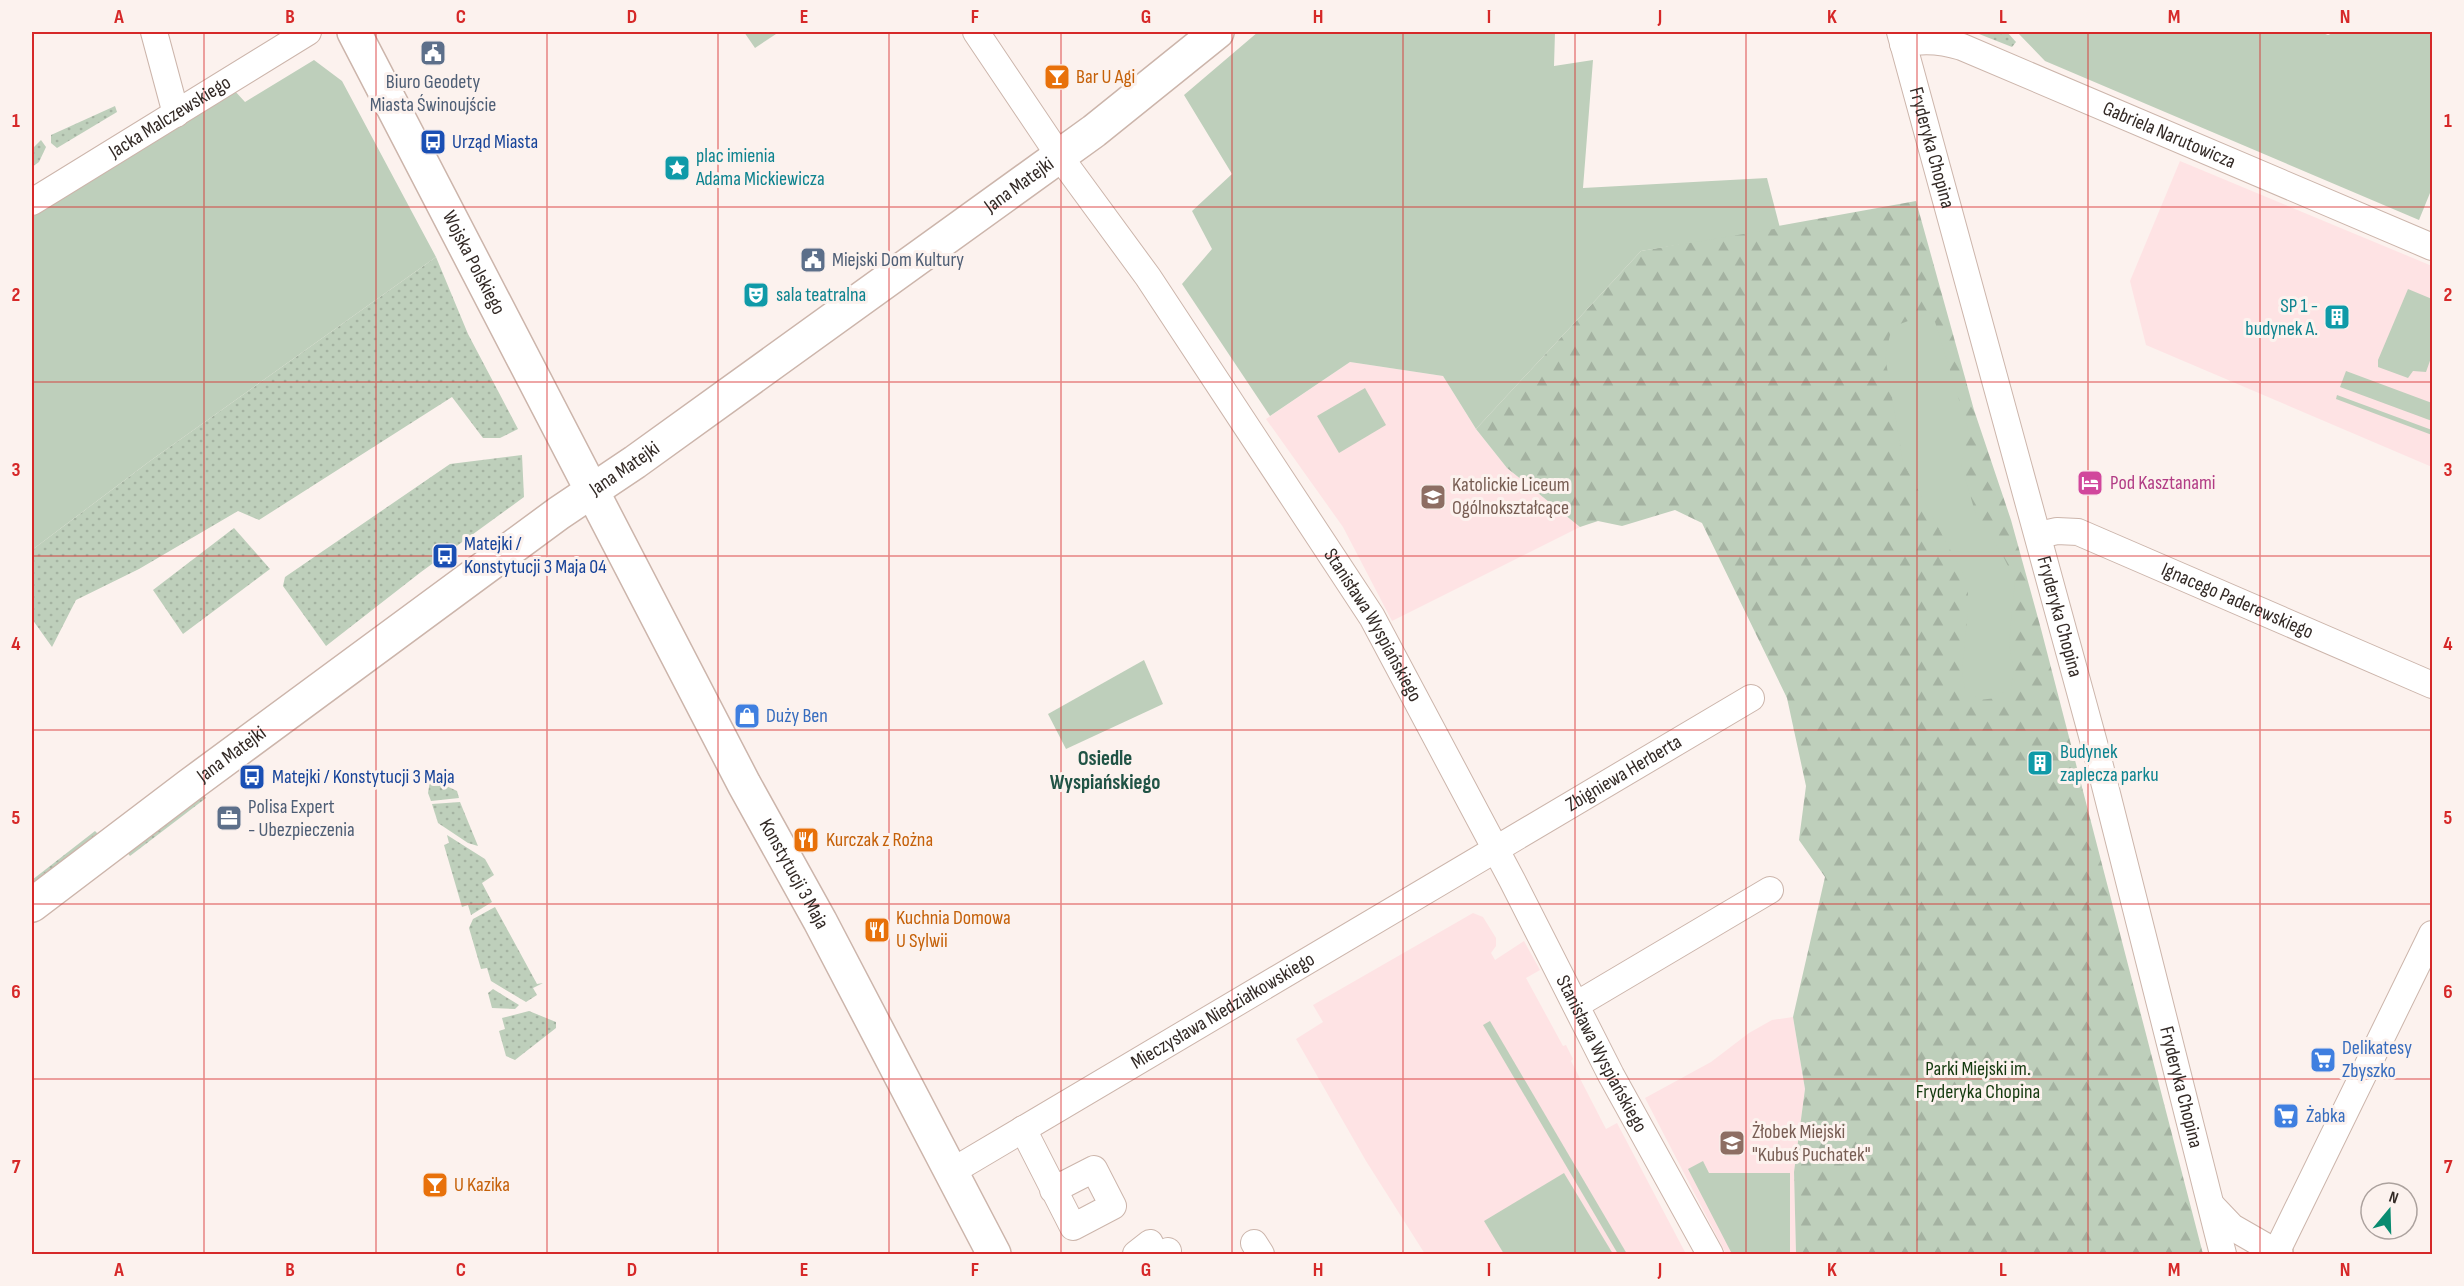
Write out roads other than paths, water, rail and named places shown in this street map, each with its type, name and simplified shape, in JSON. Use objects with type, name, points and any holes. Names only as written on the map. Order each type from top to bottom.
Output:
[{"type":"street","points":[[154,32],[176,114]]},
{"type":"street","name":"Jacka Malczewskiego","points":[[32,202],[308,32]]},
{"type":"street","name":"Wojska Polskiego","points":[[354,32],[472,256],[592,493]]},
{"type":"street","name":"Stanisława Wyspiańskiego","points":[[976,32],[1060,157],[1149,277],[1372,617],[1496,850],[1611,1075],[1710,1254]]},
{"type":"street","name":"Jana Matejki","points":[[32,905],[190,785],[559,513],[592,493],[1060,157],[1217,32]]},
{"type":"street","name":"Gabriela Narutowicza","points":[[1902,38],[1944,42],[1962,47],[2433,247]]},
{"type":"street","name":"Fryderyka Chopina","points":[[1902,38],[2039,536],[2224,1252]]},
{"type":"street","name":"Konstytucji 3 Maja","points":[[592,493],[994,1254]]},
{"type":"street","name":"Ignacego Paderewskiego","points":[[2039,536],[2057,531],[2078,532],[2433,685]]},
{"type":"street","name":"Zbigniewa Herberta","points":[[1496,850],[1750,698]]},
{"type":"street","name":"Mieczysława Niedziałkowskiego","points":[[951,1172],[1496,850]]},
{"type":"street","points":[[1576,1005],[1770,890]]},
{"type":"street","points":[[2277,1254],[2433,934]]},
{"type":"street","points":[[1023,1129],[1053,1190]]},
{"type":"street","name":"Fryderyka Chopina","points":[[2211,1204],[2232,1227],[2277,1254]]},
{"type":"place","name":"Biuro Geodety Miasta Świnoujście","points":[[433,53]]},
{"type":"place","name":"Bar U Agi","points":[[1057,77]]},
{"type":"place","name":"Urząd Miasta","points":[[433,142]]},
{"type":"place","name":"plac imienia Adama Mickiewicza","points":[[677,168]]},
{"type":"place","name":"Miejski Dom Kultury","points":[[813,260]]},
{"type":"place","name":"sala teatralna","points":[[756,295]]},
{"type":"place","name":"SP 1 - budynek A.","points":[[2337,317]]},
{"type":"place","name":"Pod Kasztanami","points":[[2090,483]]},
{"type":"place","name":"Katolickie Liceum Ogólnokształcące","points":[[1433,497]]},
{"type":"place","name":"Matejki / Konstytucji 3 Maja 04","points":[[445,556]]},
{"type":"place","name":"Duży Ben","points":[[747,716]]},
{"type":"place","name":"Budynek zaplecza parku","points":[[2040,763]]},
{"type":"place","name":"Matejki / Konstytucji 3 Maja","points":[[252,777]]},
{"type":"place","name":"Polisa Expert - Ubezpieczenia","points":[[229,818]]},
{"type":"place","name":"Kurczak z Rożna","points":[[806,840]]},
{"type":"place","name":"Kuchnia Domowa U Sylwii","points":[[877,930]]},
{"type":"place","name":"Delikatesy Zbyszko","points":[[2323,1060]]},
{"type":"place","name":"Żabka","points":[[2286,1116]]},
{"type":"place","name":"Żłobek Miejski \"Kubuś Puchatek\"","points":[[1732,1143]]},
{"type":"place","name":"U Kazika","points":[[435,1185]]},
{"type":"district","name":"Osiedle Wyspiańskiego","points":[[1105,770]]},
{"type":"park label","name":"Parki Miejski im. Fryderyka Chopina","points":[[1978,1080]]}]
